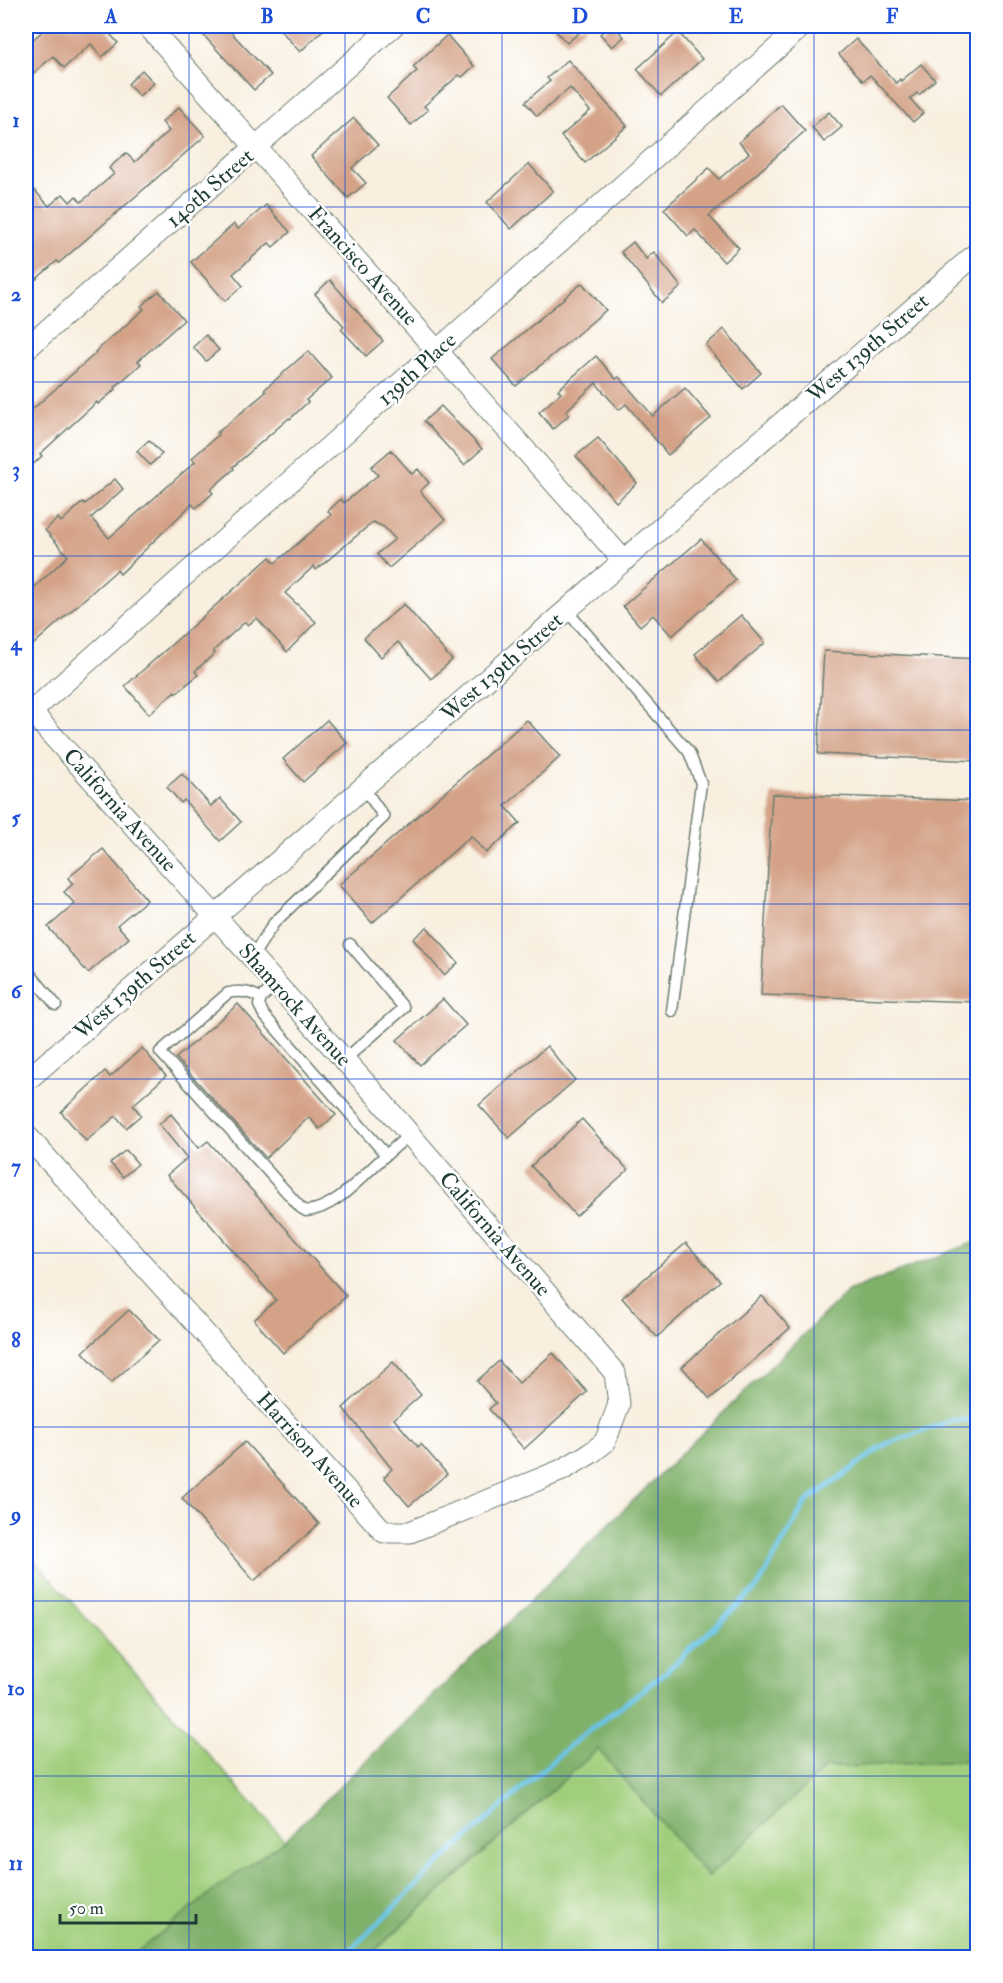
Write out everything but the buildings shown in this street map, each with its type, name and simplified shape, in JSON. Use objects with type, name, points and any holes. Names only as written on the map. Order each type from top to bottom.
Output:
[{"type":"street","name":"Francisco Avenue","points":[[148,26],[624,561]]},
{"type":"street","name":"140th Street","points":[[26,349],[393,26]]},
{"type":"street","name":"139th Place","points":[[28,709],[438,350],[802,26]]},
{"type":"street","name":"West 139th Street","points":[[26,1081],[978,252]]},
{"type":"street","name":"California Avenue","points":[[28,709],[214,915]]},
{"type":"street","name":"Shamrock Avenue","points":[[214,915],[252,957],[269,991],[344,1060],[375,1094]]},
{"type":"street","name":"California Avenue","points":[[375,1094],[615,1373]]},
{"type":"street","name":"Harrison Avenue","points":[[26,1135],[384,1532],[410,1532],[562,1470],[591,1453],[605,1442],[619,1404],[615,1373]]},
{"type":"lane","points":[[567,611],[689,752],[701,783],[672,1011]]},
{"type":"lane","points":[[252,957],[274,923],[384,817],[363,786]]},
{"type":"lane","points":[[344,1060],[404,1008],[350,944]]},
{"type":"lane","points":[[26,969],[56,1005]]},
{"type":"lane","points":[[269,991],[238,990],[228,993],[160,1052],[301,1208],[306,1211],[315,1211],[335,1200],[409,1135]]},
{"type":"lane","points":[[269,991],[259,1005],[264,1015],[386,1155]]},
{"type":"green space","points":[[977,1241],[977,1760],[825,1768],[708,1877],[598,1749],[367,1957],[132,1957],[221,1885],[285,1840],[848,1291]]},
{"type":"green space","points":[[26,1551],[285,1840],[221,1885],[132,1957],[26,1957]]},
{"type":"green space","points":[[598,1749],[708,1877],[825,1768],[977,1760],[977,1957],[367,1958]]},
{"type":"waterway","points":[[342,1958],[448,1855],[570,1745],[660,1677],[757,1588],[806,1502],[886,1444],[953,1420],[978,1420]]}]
